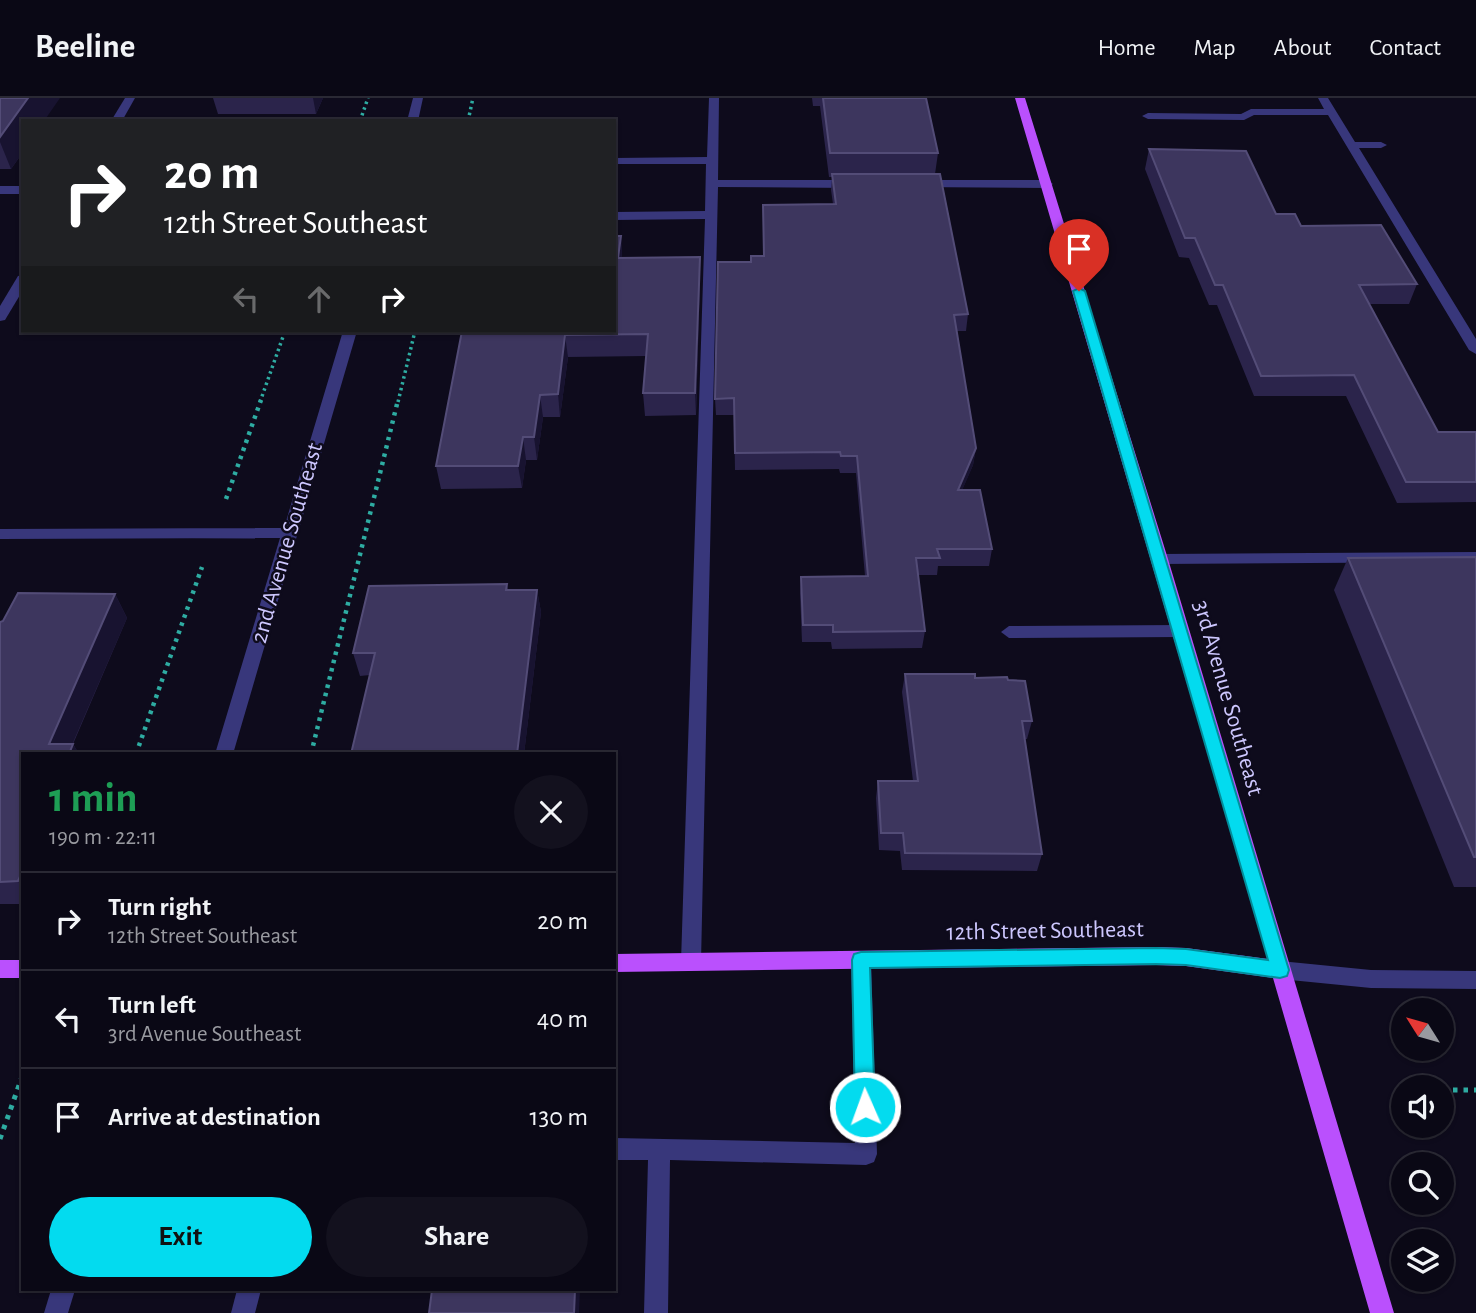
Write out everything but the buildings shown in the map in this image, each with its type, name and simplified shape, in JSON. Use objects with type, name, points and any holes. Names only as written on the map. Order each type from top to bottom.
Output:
[{"type":"main road","name":"3rd Avenue Southeast","points":[[1020,98],[1160,559],[1382,1313]]},
{"type":"main road","name":"12th Street Southeast","points":[[616,963],[1156,956],[1186,957],[1280,970]]},
{"type":"main road","points":[[0,969],[21,969]]},
{"type":"street","points":[[117,119],[130,98]]},
{"type":"street","points":[[413,119],[418,98]]},
{"type":"street","points":[[691,962],[714,98]]},
{"type":"street","points":[[1323,98],[1476,350]]},
{"type":"street","points":[[1148,116],[1244,117],[1251,112],[1331,112]]},
{"type":"street","points":[[1352,145],[1381,145]]},
{"type":"street","points":[[616,161],[713,160]]},
{"type":"street","points":[[712,183],[866,184]]},
{"type":"street","points":[[907,184],[1047,184]]},
{"type":"street","points":[[0,190],[21,190]]},
{"type":"street","points":[[616,216],[712,215]]},
{"type":"street","points":[[0,317],[7,295],[21,281]]},
{"type":"street","name":"2nd Avenue Southeast","points":[[225,752],[349,333]]},
{"type":"street","points":[[0,534],[290,534]]},
{"type":"street","points":[[1160,559],[1476,557]]},
{"type":"street","points":[[1009,632],[1181,631]]},
{"type":"street","points":[[616,1149],[866,1154],[861,960]]},
{"type":"street","name":"12th Street Southeast","points":[[1280,970],[1371,979],[1476,979]]},
{"type":"street","points":[[656,1313],[659,1149]]},
{"type":"street","points":[[56,1313],[63,1291]]},
{"type":"street","points":[[243,1313],[249,1291]]},
{"type":"path","points":[[361,119],[368,98]]},
{"type":"path","points":[[468,119],[473,98]]},
{"type":"path","points":[[311,752],[415,333]]},
{"type":"path","points":[[0,1139],[21,1080]]},
{"type":"path","points":[[1454,1090],[1476,1090]]},
{"type":"route","points":[[865,1107],[861,960],[1156,956],[1186,957],[1280,970],[1079,291]]}]
